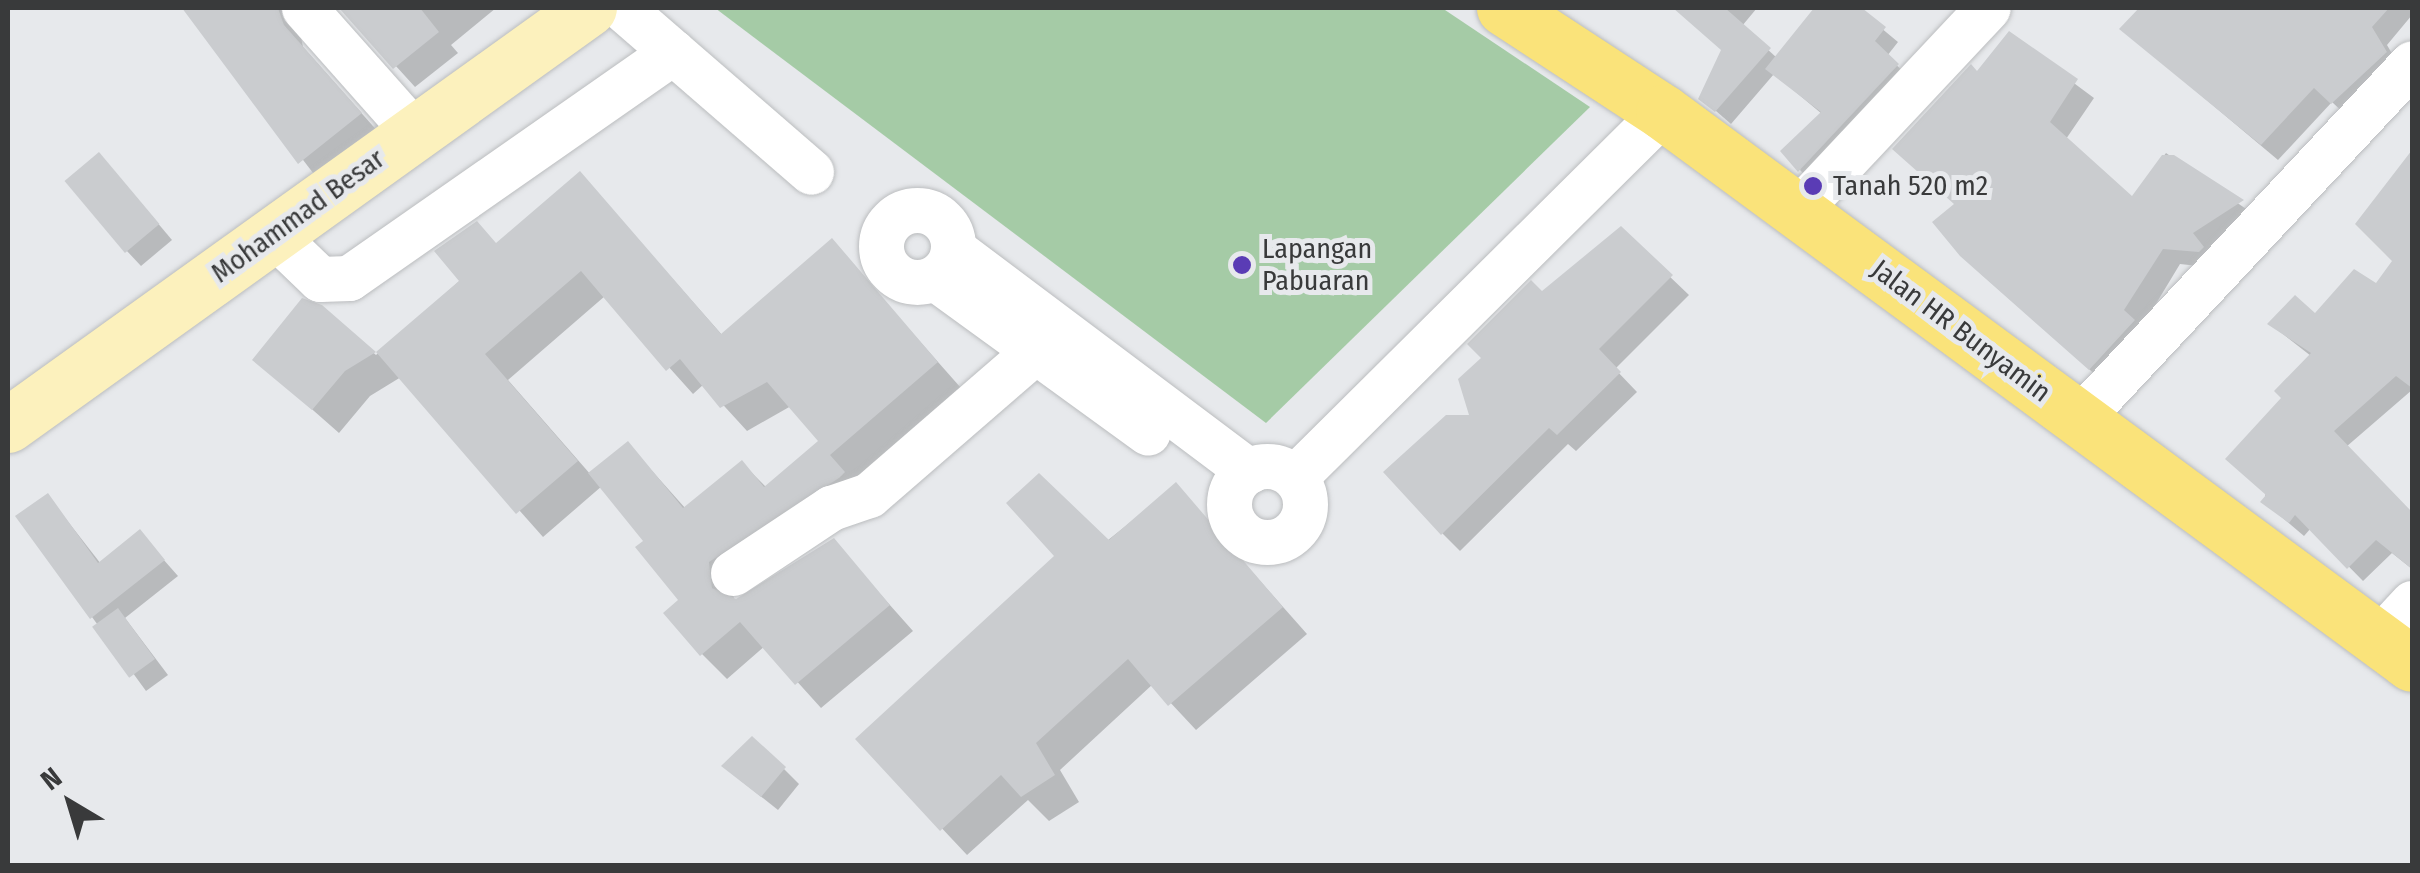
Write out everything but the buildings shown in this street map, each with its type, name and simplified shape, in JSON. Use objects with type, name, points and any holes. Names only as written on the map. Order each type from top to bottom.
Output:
[{"type":"main road","name":"Jalan HR Bunyamin","points":[[1507,8],[1663,112],[2079,419],[2401,635]]},
{"type":"street","points":[[304,8],[415,133]]},
{"type":"street","name":"Mohammad Besar","points":[[8,425],[589,8]]},
{"type":"street","points":[[622,8],[811,172]]},
{"type":"street","points":[[1798,210],[1988,8]]},
{"type":"street","points":[[274,234],[320,278],[349,278],[674,52]]},
{"type":"street","points":[[2079,419],[2412,62]]},
{"type":"street","points":[[1295,477],[1663,112]]},
{"type":"street","points":[[944,263],[1240,482],[1036,351],[944,263]]},
{"type":"street","points":[[733,573],[831,508],[869,495],[1036,351]]},
{"type":"street","points":[[1271,466],[1295,477],[1306,508],[1292,534],[1278,542],[1248,539],[1237,529],[1229,516],[1240,482],[1271,466]]},
{"type":"green space","name":"Lapangan Pabuaran","points":[[715,8],[1442,8],[1590,107],[1266,423]]},
{"type":"place","name":"Tanah 520 m2","points":[[1813,186]]},
{"type":"place","name":"Lapangan Pabuaran","points":[[1242,265]]}]
